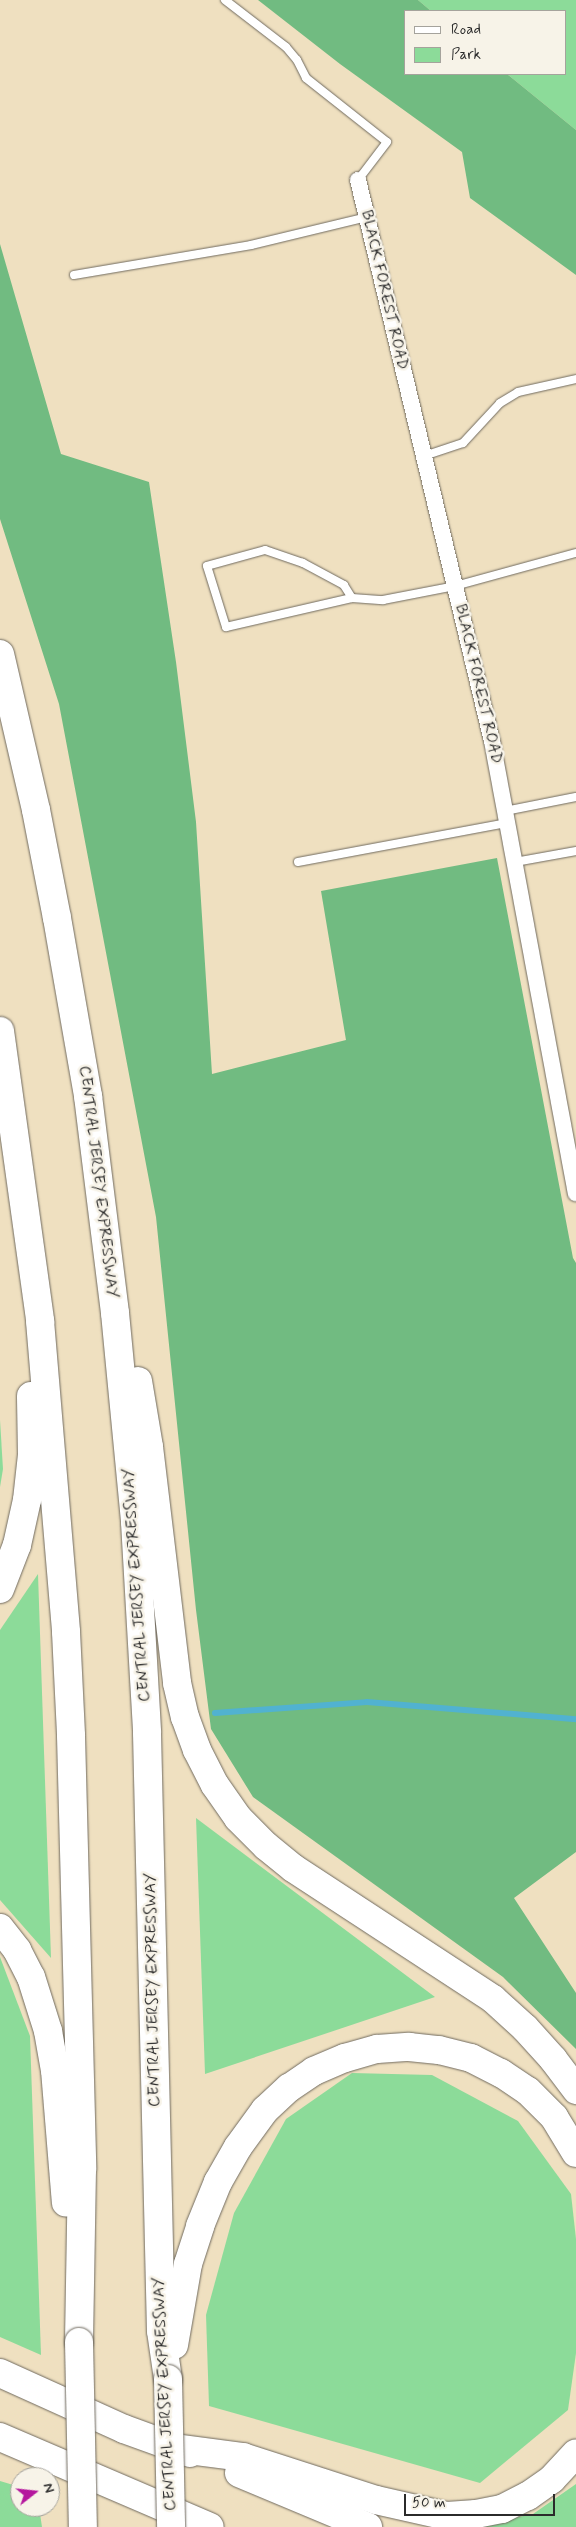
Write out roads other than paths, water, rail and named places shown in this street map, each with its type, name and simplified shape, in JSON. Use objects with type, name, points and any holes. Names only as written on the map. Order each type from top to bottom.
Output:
[{"type":"highway","name":"CENTRAL JERSEY EXPRESSWAY","points":[[0,654],[36,810],[88,1096],[115,1313],[135,1522],[147,1732],[162,2331],[168,2378],[171,2527]]},
{"type":"highway","points":[[0,1031],[41,1330],[66,1632],[72,1736],[82,2169],[79,2342],[83,2527]]},
{"type":"highway","points":[[88,1096],[149,1446],[177,1683],[185,1717],[197,1750],[216,1785],[238,1818],[266,1846],[293,1868],[493,1999],[536,2040],[576,2090]]},
{"type":"highway","points":[[0,1589],[17,1545],[27,1500],[32,1455],[32,1415],[11,1102]]},
{"type":"highway","points":[[0,1928],[16,1950],[31,1977],[48,2031],[55,2070],[79,2342]]},
{"type":"highway","points":[[168,2378],[188,2264],[200,2226],[218,2182],[238,2147],[265,2110],[289,2088],[314,2071],[344,2058],[377,2050],[409,2047],[439,2050],[471,2058],[501,2073],[528,2091],[554,2117],[576,2153]]},
{"type":"highway","points":[[0,2373],[124,2429],[181,2449],[368,2527]]},
{"type":"highway","points":[[0,2437],[210,2527]]},
{"type":"highway","points":[[0,2445],[38,2454]]},
{"type":"highway","points":[[181,2449],[243,2458],[376,2500],[447,2516],[476,2514],[502,2509],[528,2496],[552,2479],[576,2453]]},
{"type":"street","name":"BLACK FOREST ROAD","points":[[358,180],[492,741],[514,862],[571,1139],[576,1194]]},
{"type":"lane","points":[[225,0],[286,47],[297,60],[306,78],[387,142],[358,180]]},
{"type":"lane","points":[[74,275],[251,245],[367,217]]},
{"type":"lane","points":[[424,456],[463,443],[500,403],[518,392],[576,379]]},
{"type":"lane","points":[[352,598],[344,585],[303,563],[265,550],[207,566],[226,627],[352,598],[383,600],[455,586],[576,553]]},
{"type":"lane","points":[[298,862],[506,817],[576,797]]},
{"type":"lane","points":[[514,862],[576,852]]},
{"type":"waterway","points":[[215,1713],[367,1702],[576,1719]]}]
